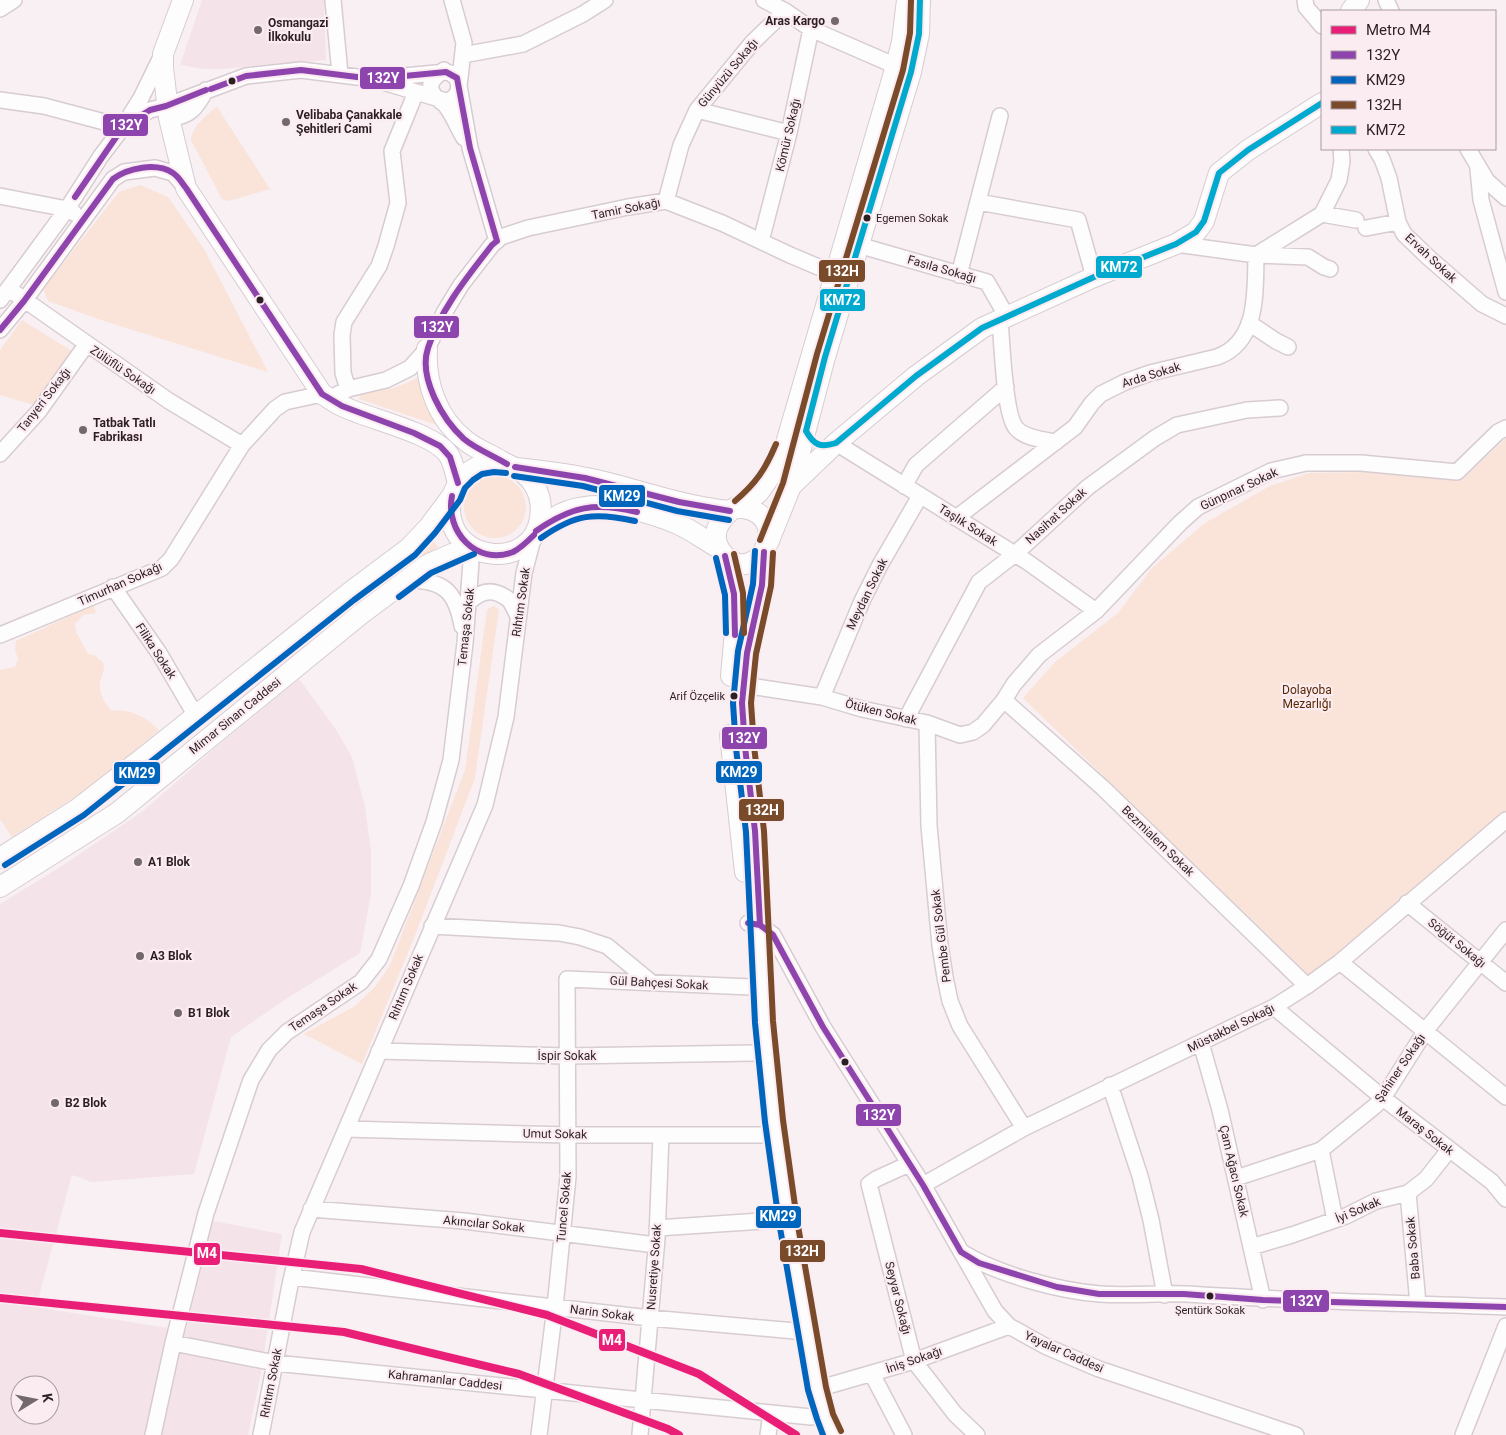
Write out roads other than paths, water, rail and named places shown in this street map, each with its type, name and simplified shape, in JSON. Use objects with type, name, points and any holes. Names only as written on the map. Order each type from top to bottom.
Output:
[{"type":"main road","points":[[183,0],[163,54],[163,76],[167,112],[186,188],[325,396],[343,406],[410,431],[436,443],[447,453],[455,489]]},
{"type":"main road","points":[[820,1435],[817,1415],[817,1389],[788,1221],[774,1121],[754,924],[744,864],[732,763],[729,698],[735,631],[734,594],[717,541],[720,521],[759,492],[775,469],[786,444],[896,66],[902,42],[907,0]]},
{"type":"main road","points":[[833,1435],[817,1415],[805,1392],[764,1135],[751,987],[755,831],[745,747],[743,685],[747,653],[762,585],[766,547],[768,529],[763,518],[753,510],[708,509],[595,480],[493,463],[479,466],[467,472],[455,489],[450,510],[452,525],[460,538],[484,554],[498,555],[512,552],[524,545],[550,520],[566,511],[595,505],[610,506],[650,515],[681,525],[736,563],[749,563],[759,558],[766,547],[792,486],[825,357],[911,72],[919,34],[920,0]]},
{"type":"main road","points":[[792,486],[836,443],[916,376],[982,328],[1094,277],[1176,244],[1196,232],[1204,221],[1219,173],[1225,167],[1321,103]]},
{"type":"main road","points":[[427,349],[426,366],[430,386],[436,403],[448,421],[465,440],[520,470],[532,480],[539,493],[542,507],[540,523],[535,533]]},
{"type":"main road","points":[[806,432],[816,446],[825,447],[836,443]]},
{"type":"main road","name":"Mimar Sinan Caddesi","points":[[0,858],[79,808],[349,593],[409,548],[428,528],[455,489]]},
{"type":"main road","name":"Mimar Sinan Caddesi","points":[[0,887],[117,813],[356,618],[427,565],[471,547]]},
{"type":"street","points":[[0,9],[14,0]]},
{"type":"street","points":[[333,0],[340,74]]},
{"type":"street","points":[[0,100],[44,106],[123,127],[150,110],[167,112],[208,90],[246,76],[300,70],[373,79],[446,101],[454,98],[457,94],[464,43],[452,0]]},
{"type":"street","points":[[470,148],[446,106],[432,91],[434,78],[455,64],[463,55],[523,44],[581,7],[605,0]]},
{"type":"street","points":[[764,0],[785,11],[811,29],[896,66]]},
{"type":"street","points":[[1305,0],[1306,7],[1321,25]]},
{"type":"street","name":"Günyüzü Sokağı","points":[[666,201],[681,145],[697,110],[752,43],[785,11]]},
{"type":"street","name":"Kömür Sokağı","points":[[762,241],[789,132],[811,29]]},
{"type":"street","points":[[4,295],[68,209],[101,156],[123,127],[141,98],[163,54]]},
{"type":"street","points":[[373,79],[441,72],[454,75],[459,86],[470,148],[497,241]]},
{"type":"street","points":[[348,389],[344,373],[342,335],[344,322],[380,266],[398,203],[392,151],[416,92]]},
{"type":"street","points":[[697,110],[789,132]]},
{"type":"street","points":[[959,274],[1000,116]]},
{"type":"street","points":[[1256,255],[1322,214],[1339,180],[1342,161],[1341,150]]},
{"type":"street","name":"Ervah Sokak","points":[[1377,150],[1389,178],[1398,222],[1404,234],[1482,304],[1506,317]]},
{"type":"street","points":[[1468,150],[1478,169],[1487,181],[1506,198]]},
{"type":"street","points":[[0,330],[24,301],[113,179],[124,172],[146,169],[167,170],[173,173],[186,188]]},
{"type":"street","points":[[1478,169],[1481,200],[1506,292]]},
{"type":"street","points":[[0,196],[68,209],[84,219]]},
{"type":"street","name":"Tamir Sokağı","points":[[497,241],[513,232],[528,228],[628,206],[666,201],[835,274]]},
{"type":"street","points":[[978,202],[1078,220],[1094,277]]},
{"type":"street","points":[[1322,214],[1361,224],[1398,222]]},
{"type":"street","name":"Timurhan Sokağı","points":[[0,635],[162,568],[170,559],[242,445],[274,408],[285,402],[325,396],[386,380],[410,368],[427,349],[444,313],[461,285],[497,241]]},
{"type":"street","points":[[1176,244],[1256,255],[1308,258],[1330,269]]},
{"type":"street","name":"Fasıla Sokağı","points":[[858,245],[988,282],[1004,319]]},
{"type":"street","name":"Arda Sokak","points":[[956,518],[1075,427],[1101,394],[1125,382],[1150,373],[1224,354],[1234,348],[1249,323],[1256,298],[1256,255]]},
{"type":"street","name":"Zülüflü Sokağı","points":[[4,295],[24,301],[169,401],[242,445]]},
{"type":"street","points":[[1004,319],[1006,387],[1009,408],[1016,429],[1026,435],[1056,442]]},
{"type":"street","points":[[1249,323],[1288,347]]},
{"type":"street","name":"Tanyeri Sokağı","points":[[0,454],[39,411],[86,345]]},
{"type":"street","points":[[904,486],[916,465],[1006,387]]},
{"type":"street","name":"Nasihat Sokak","points":[[906,719],[979,582],[1015,554],[1088,487],[1167,430],[1190,421],[1247,410],[1280,408]]},
{"type":"street","name":"Günpınar Sokak","points":[[1004,700],[1014,684],[1040,655],[1096,611],[1180,523],[1198,507],[1271,471],[1299,464],[1322,462],[1361,463],[1457,472],[1498,432],[1506,428]]},
{"type":"street","name":"Taşlık Sokak","points":[[836,443],[1015,554],[1096,611]]},
{"type":"street","name":"Meydan Sokak","points":[[822,697],[862,601],[880,565],[920,496]]},
{"type":"street","name":"Rıhtım Sokak","points":[[261,1435],[302,1232],[485,805],[506,717],[524,573],[535,533]]},
{"type":"street","name":"Temaşa Sokak","points":[[173,1344],[206,1212],[251,1080],[269,1050],[286,1032],[361,982],[379,959],[411,886],[434,822],[451,760],[465,643],[471,547]]},
{"type":"street","points":[[408,580],[425,580],[440,586],[450,594],[456,603],[465,643]]},
{"type":"street","name":"Filika Sokak","points":[[114,587],[159,653],[196,716]]},
{"type":"street","points":[[468,603],[477,595],[485,592],[495,593],[508,599],[518,616]]},
{"type":"street","name":"Ötüken Sokak","points":[[743,685],[822,697],[862,709],[927,723],[960,735],[974,732],[983,725],[1004,700]]},
{"type":"street","name":"Bezmialem Sokak","points":[[1004,700],[1103,788],[1307,986]]},
{"type":"street","name":"Pembe Gül Sokak","points":[[927,723],[929,826],[944,977],[950,1001],[960,1026],[1024,1128]]},
{"type":"street","name":"Müstakbel Sokağı","points":[[923,1185],[1024,1128],[1274,1007],[1340,962],[1506,820]]},
{"type":"street","name":"Söğüt Sokağı","points":[[1407,903],[1506,983]]},
{"type":"street","name":"Yayalar Caddesi","points":[[754,924],[774,935],[823,1027],[923,1185],[995,1311],[1008,1326],[1045,1346],[1099,1369],[1296,1435]]},
{"type":"street","points":[[432,926],[559,933],[580,937],[607,946],[652,982]]},
{"type":"street","name":"Şahiner Sokağı","points":[[1236,1178],[1321,1150],[1383,1098],[1426,1030],[1506,930]]},
{"type":"street","points":[[1340,962],[1426,1030],[1506,1097]]},
{"type":"street","name":"Gül Bahçesi Sokak","points":[[567,979],[751,987]]},
{"type":"street","name":"Tuncel Sokak","points":[[539,1435],[556,1307],[568,1177],[567,979]]},
{"type":"street","name":"Maraş Sokak","points":[[1274,1007],[1383,1098],[1492,1182],[1506,1199]]},
{"type":"street","name":"Çam Ağacı Sokak","points":[[1201,1043],[1220,1110],[1263,1300]]},
{"type":"street","name":"İspir Sokak","points":[[379,1051],[566,1056],[756,1053]]},
{"type":"street","points":[[1110,1085],[1140,1176],[1151,1220],[1164,1294]]},
{"type":"street","name":"Umut Sokak","points":[[346,1129],[568,1135],[764,1135]]},
{"type":"street","name":"Nusretiye Sokak","points":[[640,1435],[656,1245],[661,1135]]},
{"type":"street","points":[[1321,1150],[1335,1220]]},
{"type":"street","name":"İyi Sokak","points":[[1251,1247],[1346,1216],[1376,1201],[1408,1193],[1426,1179],[1449,1150]]},
{"type":"street","name":"Seyyar Sokağı","points":[[909,1164],[869,1184],[914,1361],[955,1414],[977,1435]]},
{"type":"street","name":"Baba Sokak","points":[[1408,1193],[1418,1304]]},
{"type":"street","name":"Akıncılar Sokak","points":[[312,1209],[464,1221],[656,1245]]},
{"type":"street","points":[[657,1228],[777,1220]]},
{"type":"street","points":[[961,1252],[979,1263],[998,1270],[1057,1287],[1099,1294],[1184,1294],[1263,1300],[1506,1308]]},
{"type":"street","name":"Narin Sokak","points":[[292,1277],[650,1318],[794,1331]]},
{"type":"street","name":"İniş Sokağı","points":[[817,1389],[914,1361],[1008,1326]]},
{"type":"street","points":[[1463,1435],[1506,1326]]},
{"type":"street","points":[[153,1435],[173,1344]]},
{"type":"street","name":"Kahramanlar Caddesi","points":[[173,1344],[275,1363],[771,1413],[817,1415]]},
{"type":"street","points":[[872,1374],[904,1435]]},
{"type":"street","points":[[768,1435],[771,1413]]},
{"type":"metro line","name":"M4","points":[[0,1233],[361,1269],[547,1315],[699,1374],[796,1435]]},
{"type":"metro line","name":"M4","points":[[0,1298],[344,1332],[519,1374],[668,1429],[679,1435]]},
{"type":"place","name":"Aras Kargo","points":[[835,21]]},
{"type":"place","name":"Osmangazi İlkokulu","points":[[258,30]]},
{"type":"place","name":"Velibaba Çanakkale Şehitleri Cami","points":[[286,122]]},
{"type":"place","name":"Egemen Sokak","points":[[867,218]]},
{"type":"place","name":"Tatbak Tatlı Fabrikası","points":[[83,430]]},
{"type":"place","name":"Arif Özçelik","points":[[734,696]]},
{"type":"place","name":"A1 Blok","points":[[138,862]]},
{"type":"place","name":"A3 Blok","points":[[140,956]]},
{"type":"place","name":"B1 Blok","points":[[178,1013]]},
{"type":"place","name":"B2 Blok","points":[[55,1103]]},
{"type":"place","name":"Şentürk Sokak","points":[[1210,1296]]},
{"type":"park label","name":"Dolayoba Mezarlığı","points":[[1307,697]]}]
